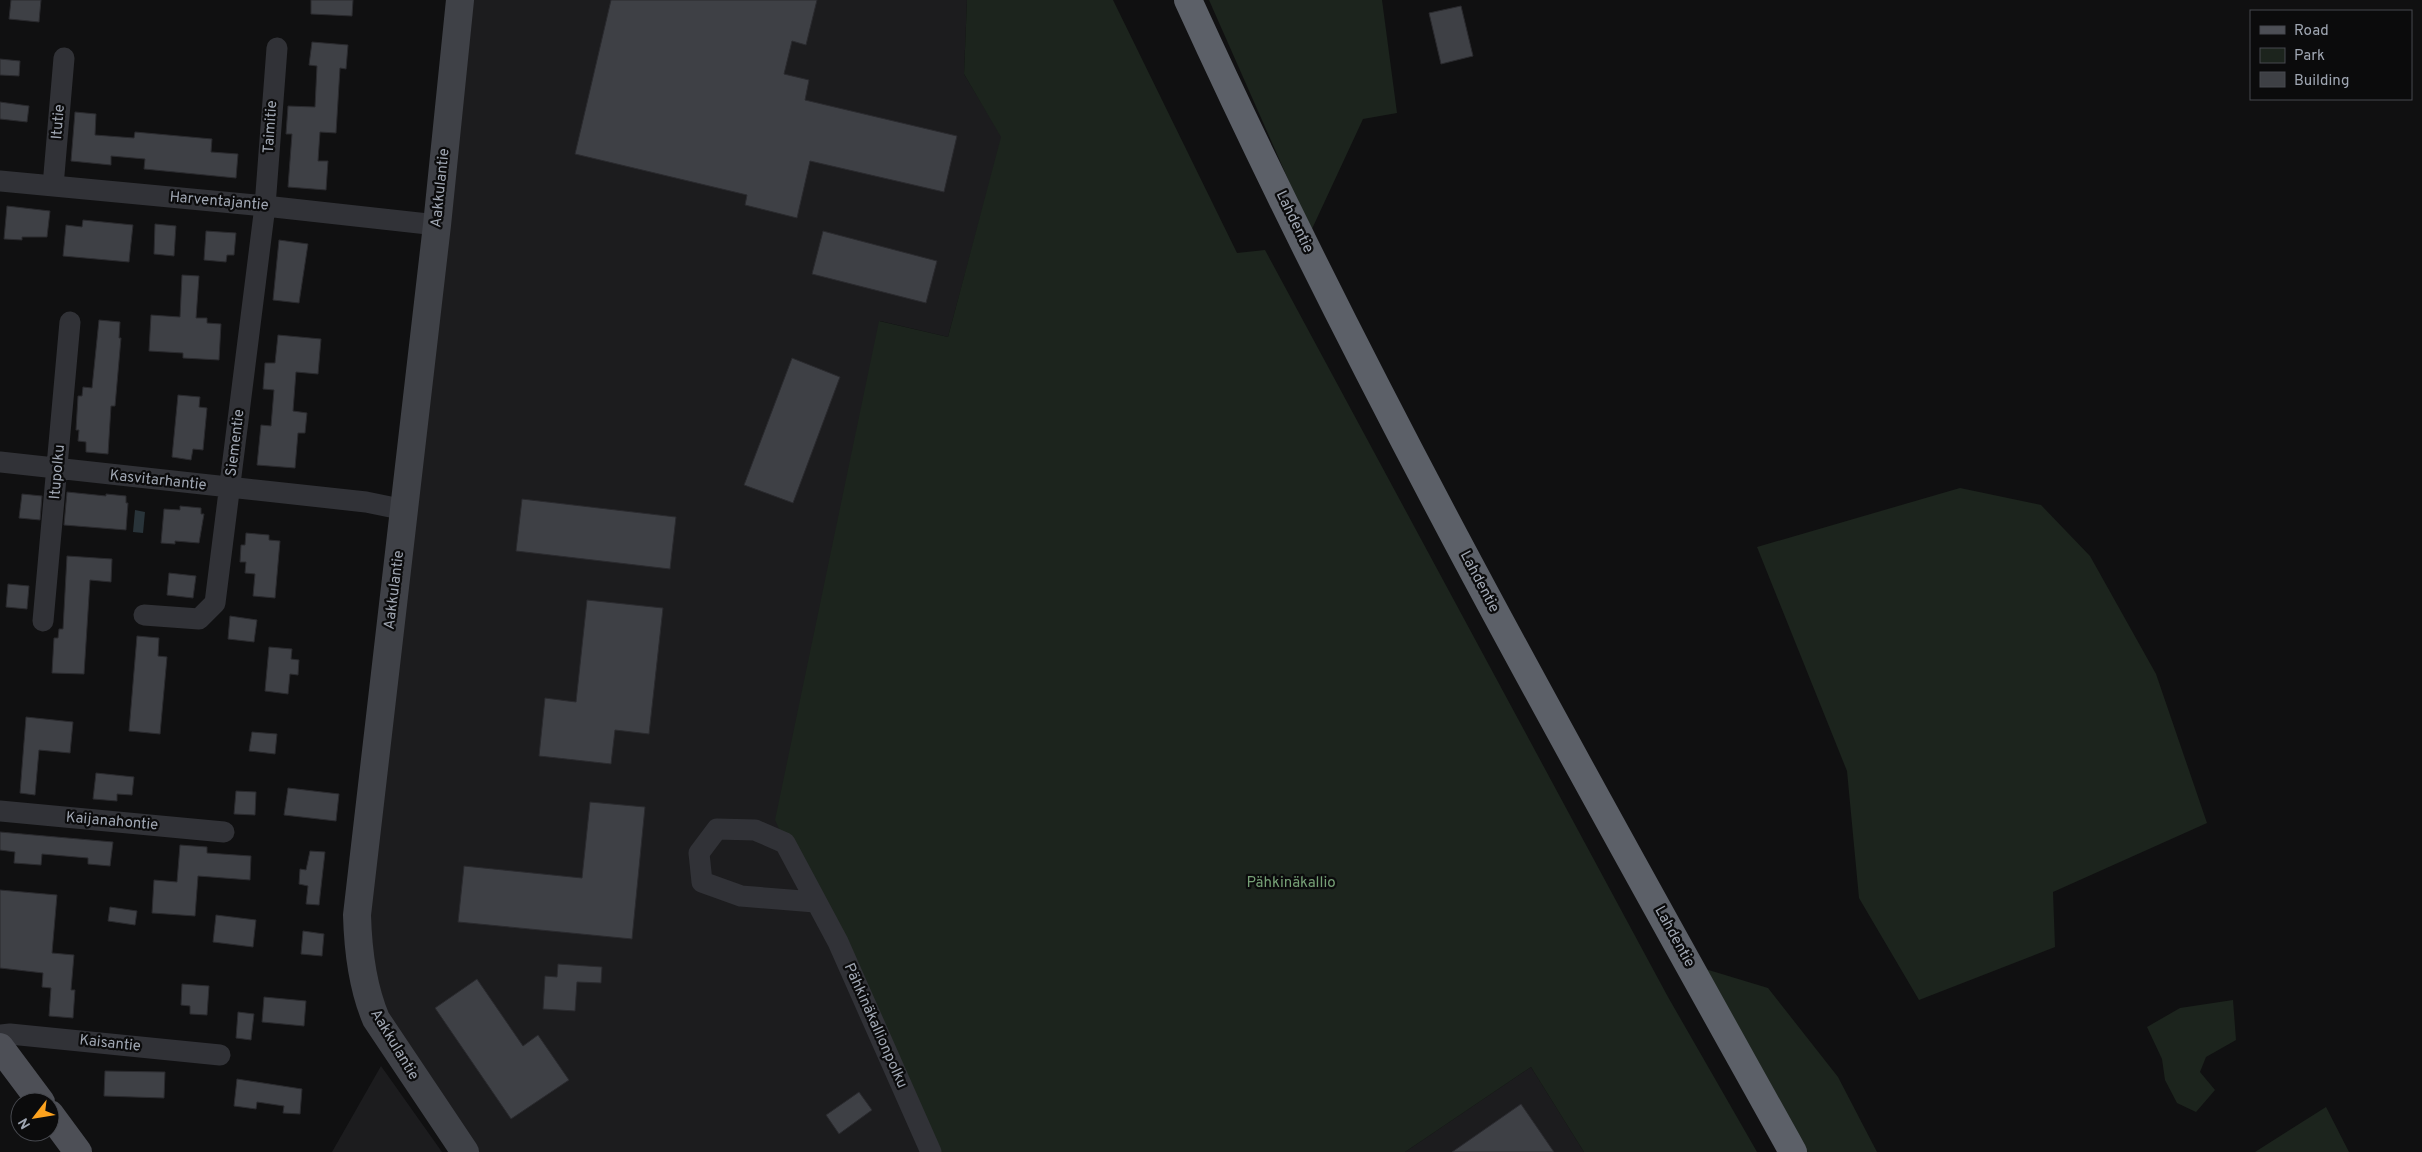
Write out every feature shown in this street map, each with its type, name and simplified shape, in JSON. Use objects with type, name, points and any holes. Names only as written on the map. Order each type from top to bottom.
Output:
[{"type":"highway","name":"Lahdentie","points":[[1188,0],[1292,218],[1446,520],[1540,697],[1793,1152]]},
{"type":"main road","points":[[0,1047],[34,1092]]},
{"type":"main road","points":[[60,1128],[78,1152]]},
{"type":"street","name":"Aakkulantie","points":[[460,0],[405,510],[357,915],[358,939],[366,996],[376,1019],[466,1152]]},
{"type":"street","name":"Taimitie","points":[[265,206],[277,48]]},
{"type":"street","name":"Itutie","points":[[53,186],[64,58]]},
{"type":"street","name":"Harventajantie","points":[[0,181],[265,206],[437,225]]},
{"type":"street","name":"Siementie","points":[[144,615],[199,619],[216,603],[265,206]]},
{"type":"street","name":"Itupolku","points":[[43,622],[70,322]]},
{"type":"street","name":"Kasvitarhantie","points":[[0,462],[230,489],[366,502],[405,510]]},
{"type":"street","name":"Kaijanahontie","points":[[0,812],[224,832]]},
{"type":"street","name":"Pähkinäkallionpolku","points":[[814,902],[741,896],[702,882],[699,853],[717,829],[755,830],[785,843],[814,902],[838,942],[931,1152]]},
{"type":"street","name":"Kaisantie","points":[[0,1035],[10,1034],[220,1055]]},
{"type":"shaded area","points":[[460,0],[967,0],[964,74],[1002,137],[948,337],[880,321],[929,1152],[465,1152],[362,972]]},
{"type":"shaded area","points":[[135,510],[145,512],[143,533],[133,532]]},
{"type":"shaded area","points":[[381,1066],[442,1152],[332,1152]]},
{"type":"shaded area","points":[[1531,1067],[1584,1152],[1405,1152]]},
{"type":"green space","name":"Pähkinäkallio","points":[[967,0],[1113,0],[1237,253],[1265,250],[1668,997],[1757,1152],[1584,1152],[1531,1067],[1405,1152],[929,1152],[775,820],[879,321],[948,337],[1001,137],[964,74]]},
{"type":"green space","points":[[1209,0],[1382,0],[1397,113],[1363,119],[1311,231]]},
{"type":"green space","points":[[1960,488],[2041,505],[2090,556],[2156,674],[2207,823],[2053,892],[2055,947],[1919,1000],[1859,898],[1847,771],[1757,547]]},
{"type":"green space","points":[[1702,968],[1768,988],[1838,1077],[1877,1152],[1807,1152]]},
{"type":"green space","points":[[2233,1000],[2236,1040],[2206,1057],[2200,1072],[2215,1090],[2196,1112],[2177,1103],[2165,1080],[2162,1059],[2147,1027],[2180,1008]]},
{"type":"green space","points":[[2326,1107],[2349,1152],[2255,1152]]},
{"type":"building","points":[[11,0],[41,0],[39,22],[9,19]]},
{"type":"building","points":[[311,0],[353,0],[352,16],[311,14]]},
{"type":"building","points":[[611,0],[817,0],[806,45],[792,41],[784,74],[809,80],[805,100],[957,136],[944,192],[810,161],[797,218],[745,205],[747,195],[575,154]]},
{"type":"building","points":[[1461,6],[1473,56],[1441,64],[1429,13]]},
{"type":"building","points":[[312,42],[348,45],[346,69],[340,68],[336,133],[320,132],[318,161],[328,161],[326,190],[288,187],[292,134],[286,134],[288,106],[315,107],[317,66],[309,65]]},
{"type":"building","points":[[0,59],[20,61],[19,76],[0,75]]},
{"type":"building","points":[[0,102],[29,106],[27,122],[0,119]]},
{"type":"building","points":[[75,112],[96,114],[95,135],[134,138],[135,132],[212,139],[211,152],[238,154],[236,178],[144,169],[145,159],[111,156],[111,165],[71,161]]},
{"type":"building","points":[[7,206],[50,211],[47,237],[22,237],[22,240],[4,239]]},
{"type":"building","points":[[83,220],[133,225],[129,262],[63,256],[66,225],[82,227]]},
{"type":"building","points":[[155,224],[176,226],[174,256],[154,254]]},
{"type":"building","points":[[206,231],[236,233],[234,255],[227,255],[226,262],[204,260]]},
{"type":"building","points":[[823,231],[937,261],[926,303],[812,274]]},
{"type":"building","points":[[279,240],[308,244],[299,303],[273,300]]},
{"type":"building","points":[[182,275],[199,276],[196,318],[207,318],[207,323],[221,324],[219,360],[183,358],[183,353],[149,351],[151,315],[180,317]]},
{"type":"building","points":[[99,320],[120,322],[119,338],[121,338],[115,406],[111,406],[108,454],[86,452],[86,442],[78,441],[79,430],[76,430],[78,396],[82,396],[83,387],[92,388]]},
{"type":"building","points":[[278,335],[321,339],[318,374],[296,372],[293,411],[307,413],[305,433],[298,433],[295,468],[257,465],[261,425],[271,426],[274,390],[263,389],[265,363],[275,363]]},
{"type":"building","points":[[792,358],[840,377],[793,503],[744,485]]},
{"type":"building","points":[[178,395],[200,397],[199,407],[207,408],[203,450],[193,449],[191,460],[172,457]]},
{"type":"building","points":[[67,492],[126,496],[126,503],[128,503],[126,530],[64,525]]},
{"type":"building","points":[[22,494],[42,496],[40,520],[19,518]]},
{"type":"building","points":[[522,499],[676,517],[670,569],[516,551]]},
{"type":"building","points":[[180,506],[201,508],[201,514],[204,514],[199,543],[175,541],[175,544],[161,543],[164,509],[180,510]]},
{"type":"building","points":[[246,533],[269,535],[269,540],[280,541],[275,598],[253,596],[255,574],[245,573],[246,562],[240,562],[241,545],[245,545]]},
{"type":"building","points":[[67,556],[112,559],[111,582],[90,580],[84,674],[52,673],[54,638],[58,638],[59,629],[63,629]]},
{"type":"building","points":[[169,573],[196,576],[193,598],[167,595]]},
{"type":"building","points":[[8,584],[29,586],[27,609],[6,607]]},
{"type":"building","points":[[587,600],[663,608],[649,734],[615,730],[611,764],[539,756],[545,698],[576,702]]},
{"type":"building","points":[[230,616],[257,620],[254,642],[228,639]]},
{"type":"building","points":[[137,636],[159,638],[158,656],[167,657],[160,734],[129,731]]},
{"type":"building","points":[[269,647],[292,649],[291,659],[299,660],[298,675],[290,674],[288,694],[265,691]]},
{"type":"building","points":[[26,717],[73,722],[70,753],[39,750],[35,795],[20,793]]},
{"type":"building","points":[[252,732],[277,734],[275,754],[249,751]]},
{"type":"building","points":[[96,773],[134,777],[132,795],[117,794],[117,801],[93,799]]},
{"type":"building","points":[[288,788],[339,794],[336,821],[284,815]]},
{"type":"building","points":[[236,791],[256,792],[255,815],[234,814]]},
{"type":"building","points":[[590,802],[645,807],[632,939],[458,922],[464,866],[582,878]]},
{"type":"building","points":[[0,832],[113,842],[110,866],[88,864],[88,858],[42,854],[41,865],[14,863],[15,852],[0,850]]},
{"type":"building","points":[[180,845],[207,847],[207,853],[251,856],[250,880],[198,876],[195,916],[152,913],[154,880],[177,882]]},
{"type":"building","points":[[310,851],[325,852],[319,905],[306,904],[308,886],[299,884],[300,869],[306,870]]},
{"type":"building","points":[[0,890],[57,895],[52,953],[74,955],[71,990],[75,990],[73,1018],[49,1016],[51,988],[42,987],[43,973],[0,968]]},
{"type":"building","points":[[110,907],[137,911],[135,925],[108,921]]},
{"type":"building","points":[[216,915],[256,920],[253,947],[213,942]]},
{"type":"building","points":[[303,931],[324,934],[322,956],[301,954]]},
{"type":"building","points":[[558,964],[602,967],[601,983],[577,982],[575,1011],[543,1009],[545,976],[557,977]]},
{"type":"building","points":[[477,979],[523,1046],[538,1035],[569,1080],[511,1119],[435,1008]]},
{"type":"building","points":[[182,984],[209,986],[207,1015],[190,1014],[190,1006],[181,1005]]},
{"type":"building","points":[[264,997],[306,1001],[304,1026],[262,1022]]},
{"type":"building","points":[[238,1012],[254,1014],[251,1040],[236,1038]]},
{"type":"building","points":[[105,1071],[165,1072],[164,1098],[104,1096]]},
{"type":"building","points":[[237,1079],[302,1089],[300,1114],[283,1113],[284,1106],[257,1102],[256,1109],[234,1106]]},
{"type":"building","points":[[859,1092],[872,1110],[839,1134],[826,1115]]},
{"type":"building","points":[[1521,1104],[1554,1152],[1452,1152]]}]
